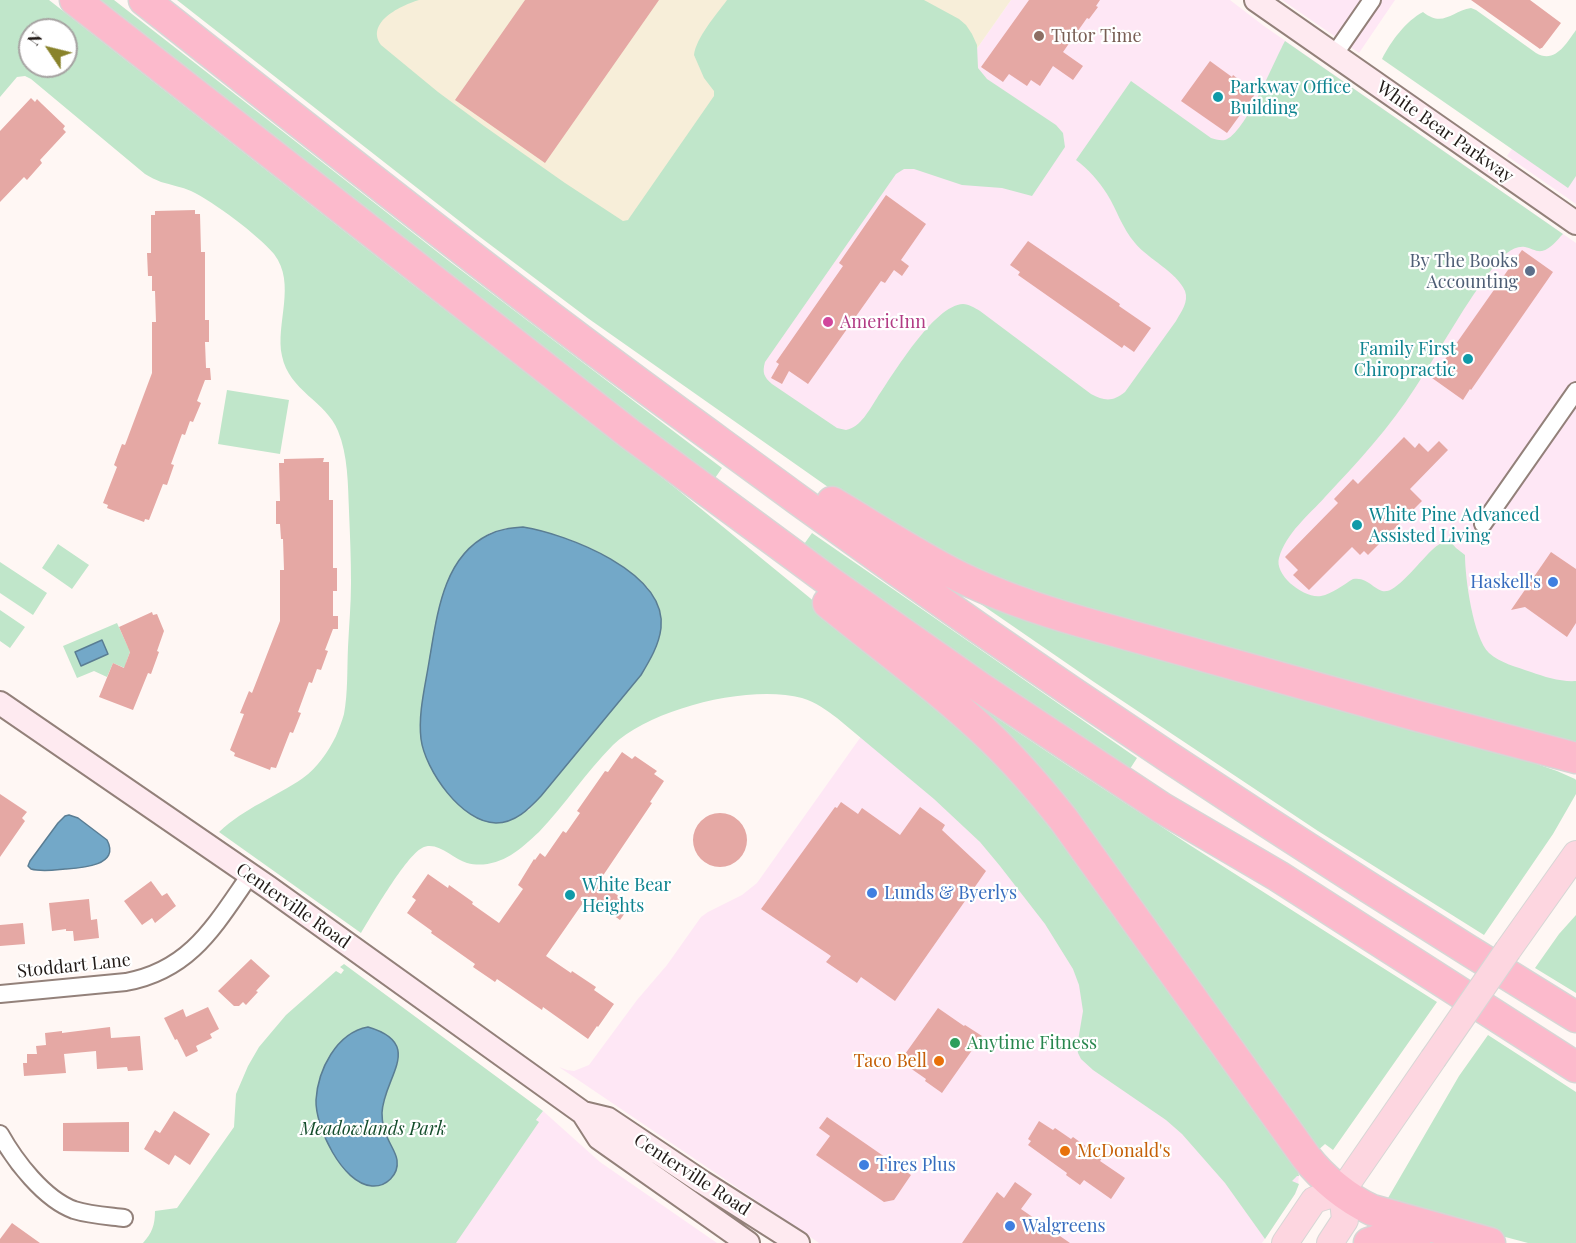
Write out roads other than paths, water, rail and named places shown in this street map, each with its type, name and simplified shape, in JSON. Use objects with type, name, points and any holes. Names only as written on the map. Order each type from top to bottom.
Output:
[{"type":"highway","points":[[75,0],[630,434],[833,584],[1162,808],[1278,876],[1576,1067]]},
{"type":"highway","points":[[144,0],[484,266],[827,520],[1085,701],[1334,866],[1576,1017]]},
{"type":"highway","points":[[657,396],[926,559],[1008,597],[1082,622],[1576,758]]},
{"type":"highway","points":[[630,434],[775,559],[959,709],[1021,769],[1071,829],[1310,1163],[1323,1177],[1372,1210],[1490,1243]]},
{"type":"highway","points":[[1369,1243],[1402,1232],[1434,1228]]},
{"type":"main road","name":"White Bear Parkway","points":[[1256,0],[1576,223]]},
{"type":"main road","name":"Centerville Road","points":[[0,703],[250,875],[583,1113],[599,1137],[748,1243]]},
{"type":"main road","points":[[1285,1243],[1314,1200],[1342,1191],[1576,854]]},
{"type":"main road","name":"Centerville Road","points":[[583,1113],[608,1119],[798,1243]]},
{"type":"main road","points":[[1330,1243],[1345,1220],[1342,1191]]},
{"type":"street","points":[[1334,55],[1372,0]]},
{"type":"street","points":[[1483,524],[1576,391]]},
{"type":"street","name":"Stoddart Lane","points":[[0,994],[126,982],[145,978],[165,969],[188,954],[203,940],[250,875]]},
{"type":"street","points":[[0,1134],[24,1170],[63,1204],[79,1212],[124,1218]]},
{"type":"water","points":[[523,527],[588,547],[632,573],[648,590],[659,608],[661,628],[651,658],[641,675],[541,796],[515,818],[496,823],[483,821],[470,814],[447,793],[424,752],[420,730],[421,710],[435,626],[451,573],[460,558],[488,535],[501,530]]},
{"type":"water","points":[[102,640],[108,654],[81,666],[75,652]]},
{"type":"water","points":[[69,815],[78,818],[107,840],[110,849],[108,855],[97,864],[80,868],[31,869],[28,866],[30,861],[58,823]]},
{"type":"water","points":[[368,1027],[385,1034],[395,1043],[398,1052],[397,1063],[384,1100],[382,1113],[384,1130],[396,1155],[397,1165],[391,1179],[377,1186],[361,1183],[341,1165],[325,1138],[316,1100],[320,1077],[338,1045],[357,1031]]},
{"type":"place","name":"Tutor Time","points":[[1039,36]]},
{"type":"place","name":"Parkway Office Building","points":[[1218,97]]},
{"type":"place","name":"By The Books Accounting","points":[[1530,271]]},
{"type":"place","name":"AmericInn","points":[[828,322]]},
{"type":"place","name":"Family First Chiropractic","points":[[1468,359]]},
{"type":"place","name":"White Pine Advanced Assisted Living","points":[[1357,525]]},
{"type":"place","name":"Haskell's","points":[[1553,582]]},
{"type":"place","name":"Lunds & Byerlys","points":[[872,893]]},
{"type":"place","name":"White Bear Heights","points":[[570,895]]},
{"type":"place","name":"Anytime Fitness","points":[[955,1043]]},
{"type":"place","name":"Taco Bell","points":[[939,1061]]},
{"type":"place","name":"McDonald's","points":[[1065,1151]]},
{"type":"place","name":"Tires Plus","points":[[864,1165]]},
{"type":"place","name":"Walgreens","points":[[1010,1226]]},
{"type":"park label","name":"Meadowlands Park","points":[[373,1129]]}]
